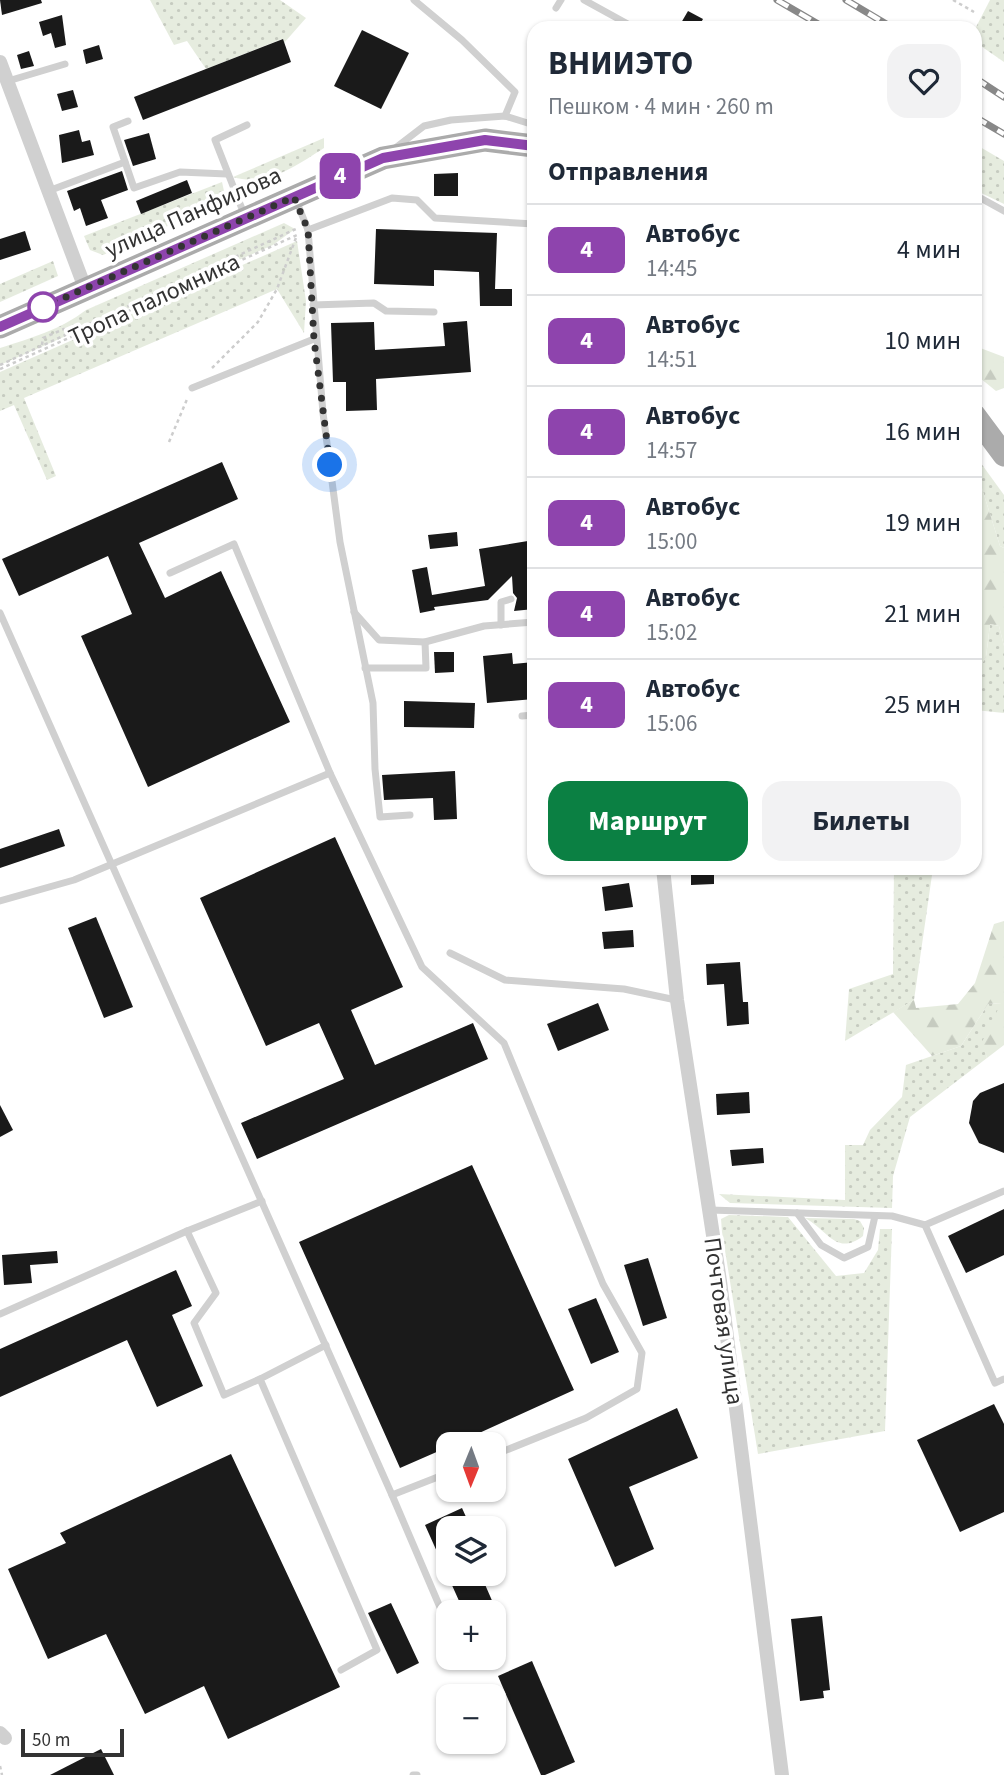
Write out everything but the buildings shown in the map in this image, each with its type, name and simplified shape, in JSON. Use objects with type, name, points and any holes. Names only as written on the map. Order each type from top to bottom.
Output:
[{"type":"main road","name":"улица Панфилова","points":[[0,327],[383,158],[485,140],[527,145]]},
{"type":"main road","points":[[982,425],[1004,455]]},
{"type":"street","points":[[0,62],[7,89],[51,190],[85,288]]},
{"type":"street","name":"Почтовая улица","points":[[664,875],[677,1000],[709,1210],[782,1775]]},
{"type":"lane","points":[[414,0],[462,40],[515,92],[505,116]]},
{"type":"lane","points":[[556,8],[561,0]]},
{"type":"lane","points":[[584,0],[622,21]]},
{"type":"lane","points":[[7,89],[65,64]]},
{"type":"lane","points":[[383,158],[424,126],[505,116],[527,123]]},
{"type":"lane","points":[[128,121],[113,127],[134,188],[180,172],[227,174]]},
{"type":"lane","points":[[246,218],[215,140],[247,125]]},
{"type":"lane","points":[[51,190],[125,162]]},
{"type":"lane","points":[[294,197],[307,227],[314,340],[340,542],[373,703],[374,769],[380,817],[410,815]]},
{"type":"lane","points":[[307,227],[392,198],[417,200],[435,218],[527,224]]},
{"type":"lane","points":[[982,199],[1004,211]]},
{"type":"lane","points":[[313,305],[374,303],[386,311],[435,312]]},
{"type":"lane","points":[[192,388],[314,340]]},
{"type":"lane","points":[[170,573],[233,544],[330,773],[422,967],[503,1043],[603,1284],[642,1353],[637,1389],[586,1418],[506,1450]]},
{"type":"lane","points":[[501,625],[501,601],[510,599]]},
{"type":"lane","points":[[0,612],[437,1600]]},
{"type":"lane","points":[[353,612],[379,640],[425,642],[501,625],[527,623]]},
{"type":"lane","points":[[365,668],[426,668],[425,642]]},
{"type":"lane","points":[[522,716],[527,716]]},
{"type":"lane","points":[[0,901],[74,880],[330,773]]},
{"type":"lane","points":[[450,953],[505,980],[624,989],[677,1000]]},
{"type":"lane","points":[[709,1210],[892,1216],[925,1225],[1004,1191]]},
{"type":"lane","points":[[0,1314],[187,1231],[262,1201]]},
{"type":"lane","points":[[797,1213],[821,1245],[844,1258],[868,1247],[875,1216]]},
{"type":"lane","points":[[925,1225],[995,1383],[1004,1379]]},
{"type":"lane","points":[[187,1231],[216,1293],[194,1323],[224,1395],[326,1345]]},
{"type":"lane","points":[[260,1379],[377,1650],[341,1670]]},
{"type":"lane","points":[[392,1495],[436,1478]]},
{"type":"path","points":[[953,0],[974,12]]},
{"type":"path","points":[[42,349],[307,227]]},
{"type":"path","name":"Тропа паломника","points":[[0,367],[79,335],[297,235],[307,227]]},
{"type":"path","points":[[169,442],[192,388],[258,322],[277,289],[297,235]]},
{"type":"path","points":[[42,349],[43,338],[64,329],[79,335]]},
{"type":"path","points":[[0,1766],[2,1775]]},
{"type":"green space","points":[[150,0],[280,0],[306,18],[284,43],[282,39],[206,69],[187,41],[174,45]]},
{"type":"green space","points":[[990,0],[1004,0],[1004,62],[982,47],[982,21],[979,21]]},
{"type":"green space","points":[[324,138],[324,148],[281,173],[258,179],[233,177]]},
{"type":"green space","points":[[982,148],[1004,161],[1004,204],[982,193]]},
{"type":"green space","points":[[222,182],[226,200],[103,255],[90,250],[84,236]]},
{"type":"green space","points":[[284,223],[295,229],[273,245],[0,365],[0,348],[56,328],[86,310]]},
{"type":"green space","points":[[297,241],[306,301],[304,333],[277,289],[24,398],[56,476],[47,480],[14,405],[0,411],[0,372]]},
{"type":"green space","points":[[53,261],[58,276],[0,302],[0,284]]},
{"type":"green space","points":[[982,349],[1004,357],[1004,388],[996,391],[982,380]]},
{"type":"green space","points":[[982,465],[1004,495],[1004,548],[1000,546],[982,488]]},
{"type":"green space","points":[[982,488],[1000,546],[1004,548],[1004,646],[999,626],[990,624],[986,657],[982,664]]},
{"type":"green space","points":[[990,624],[999,626],[1004,646],[1004,713],[982,711],[982,664],[986,657]]},
{"type":"green space","points":[[894,875],[932,875],[914,1000],[845,1041],[849,989],[893,974]]},
{"type":"green space","points":[[1004,921],[1004,1045],[987,1058],[982,1042],[1001,1003],[988,1004],[961,1046],[932,1056],[893,1012],[914,1000],[916,1008],[958,1004],[975,983],[994,924]]},
{"type":"green space","points":[[1002,1003],[983,1042],[987,1058],[910,1117],[893,1176],[892,1208],[730,1203],[719,1194],[845,1200],[845,1145],[863,1145],[870,1130],[902,1097],[906,1065],[961,1046],[988,1004]]},
{"type":"green space","points":[[729,1215],[788,1217],[836,1276],[864,1273],[878,1250],[880,1229],[892,1229],[885,1431],[758,1454],[722,1232],[721,1219]]},
{"type":"green space","points":[[805,1218],[854,1219],[860,1221],[864,1228],[863,1236],[846,1244],[839,1242]]},
{"type":"railway","points":[[777,0],[813,21]]},
{"type":"railway","points":[[846,0],[881,21]]},
{"type":"railway","points":[[982,83],[1004,97]]},
{"type":"railway","points":[[982,121],[1004,134]]},
{"type":"bus line","name":"4","points":[[0,327],[383,158],[447,144],[485,140],[527,144]]},
{"type":"route","points":[[43,307],[294,197],[308,230],[314,340],[330,465]]}]
